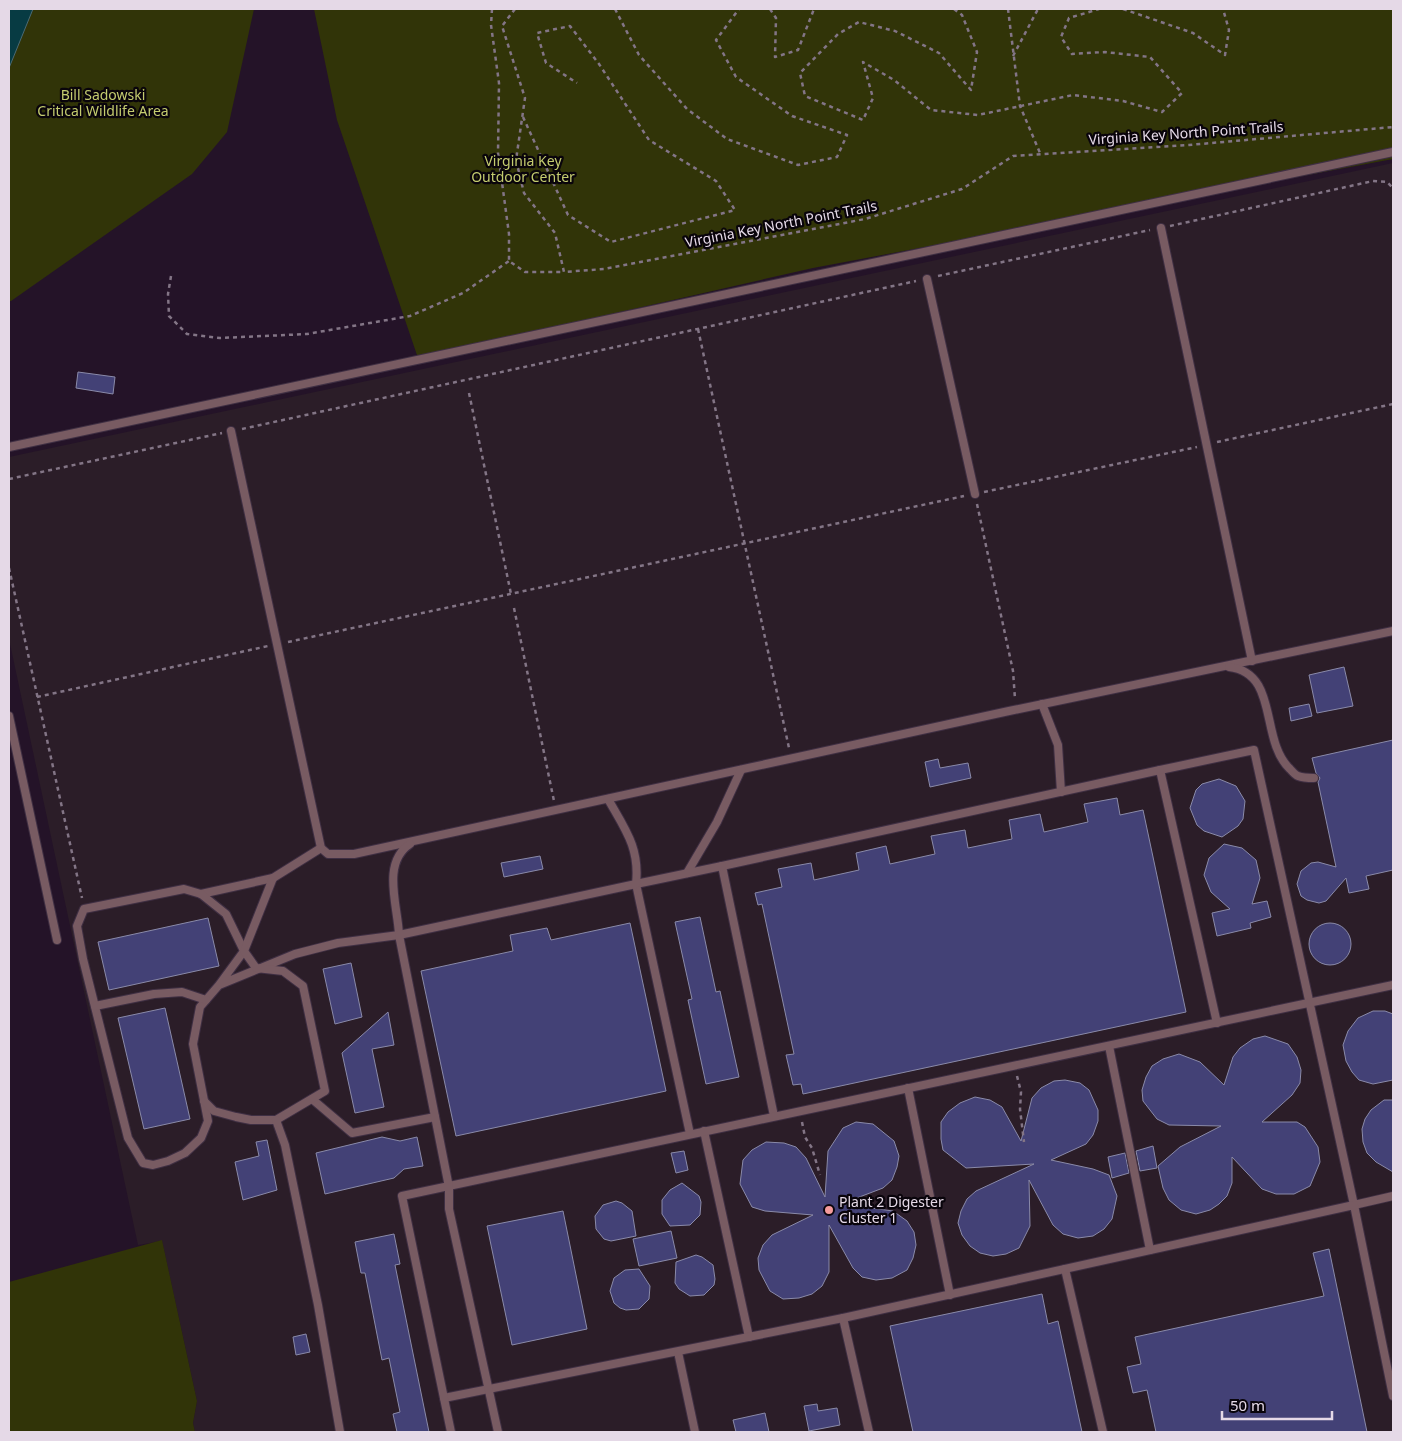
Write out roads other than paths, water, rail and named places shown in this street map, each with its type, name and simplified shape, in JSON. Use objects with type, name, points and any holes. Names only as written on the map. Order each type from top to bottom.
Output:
[{"type":"lane","points":[[9,447],[1393,152]]},
{"type":"lane","points":[[1161,228],[1252,661]]},
{"type":"lane","points":[[927,279],[975,494]]},
{"type":"lane","points":[[231,431],[321,848],[328,854],[354,854],[1009,711],[1393,631]]},
{"type":"lane","points":[[1222,667],[1245,670],[1254,678],[1263,692],[1274,743],[1284,763],[1298,776],[1314,778]]},
{"type":"lane","points":[[1042,704],[1058,745],[1061,792]]},
{"type":"lane","points":[[9,716],[57,940]]},
{"type":"lane","points":[[219,985],[256,968],[295,954],[338,943],[399,935],[1254,750],[1354,1205],[1393,1396]]},
{"type":"lane","points":[[688,873],[717,822],[741,770]]},
{"type":"lane","points":[[1160,770],[1217,1023]]},
{"type":"lane","points":[[608,799],[633,841],[638,868],[636,884],[690,1134]]},
{"type":"lane","points":[[415,840],[403,849],[396,862],[392,885],[399,914],[399,935],[449,1187],[449,1209],[498,1432]]},
{"type":"lane","points":[[201,894],[273,878],[321,848]]},
{"type":"lane","points":[[722,866],[774,1116]]},
{"type":"lane","points":[[203,1100],[214,1111],[251,1120],[276,1120],[325,1091],[303,986],[283,971],[256,968],[244,951],[226,914],[201,894],[184,889],[84,909],[78,926],[95,1006],[128,1138],[143,1163],[153,1165],[168,1161],[185,1152],[201,1138],[208,1121],[203,1100],[193,1044],[200,1006],[219,985],[244,951],[273,878]]},
{"type":"lane","points":[[451,1432],[402,1196],[1393,985]]},
{"type":"lane","points":[[95,1006],[154,994],[182,992],[206,1000]]},
{"type":"lane","points":[[1109,1046],[1150,1250]]},
{"type":"lane","points":[[908,1088],[950,1294]]},
{"type":"lane","points":[[312,1099],[352,1133],[435,1117]]},
{"type":"lane","points":[[276,1120],[285,1145],[318,1305],[340,1432]]},
{"type":"lane","points":[[704,1131],[749,1338]]},
{"type":"lane","points":[[444,1398],[843,1318],[1393,1196]]},
{"type":"lane","points":[[1065,1269],[1103,1432]]},
{"type":"lane","points":[[843,1318],[869,1432]]},
{"type":"lane","points":[[678,1352],[694,1432]]},
{"type":"place","name":"Plant 2 Digester Cluster 1","points":[[829,1210]]},
{"type":"park label","name":"Bill Sadowski Critical Wildlife Area","points":[[103,104]]},
{"type":"park label","name":"Virginia Key Outdoor Center","points":[[523,170]]}]
